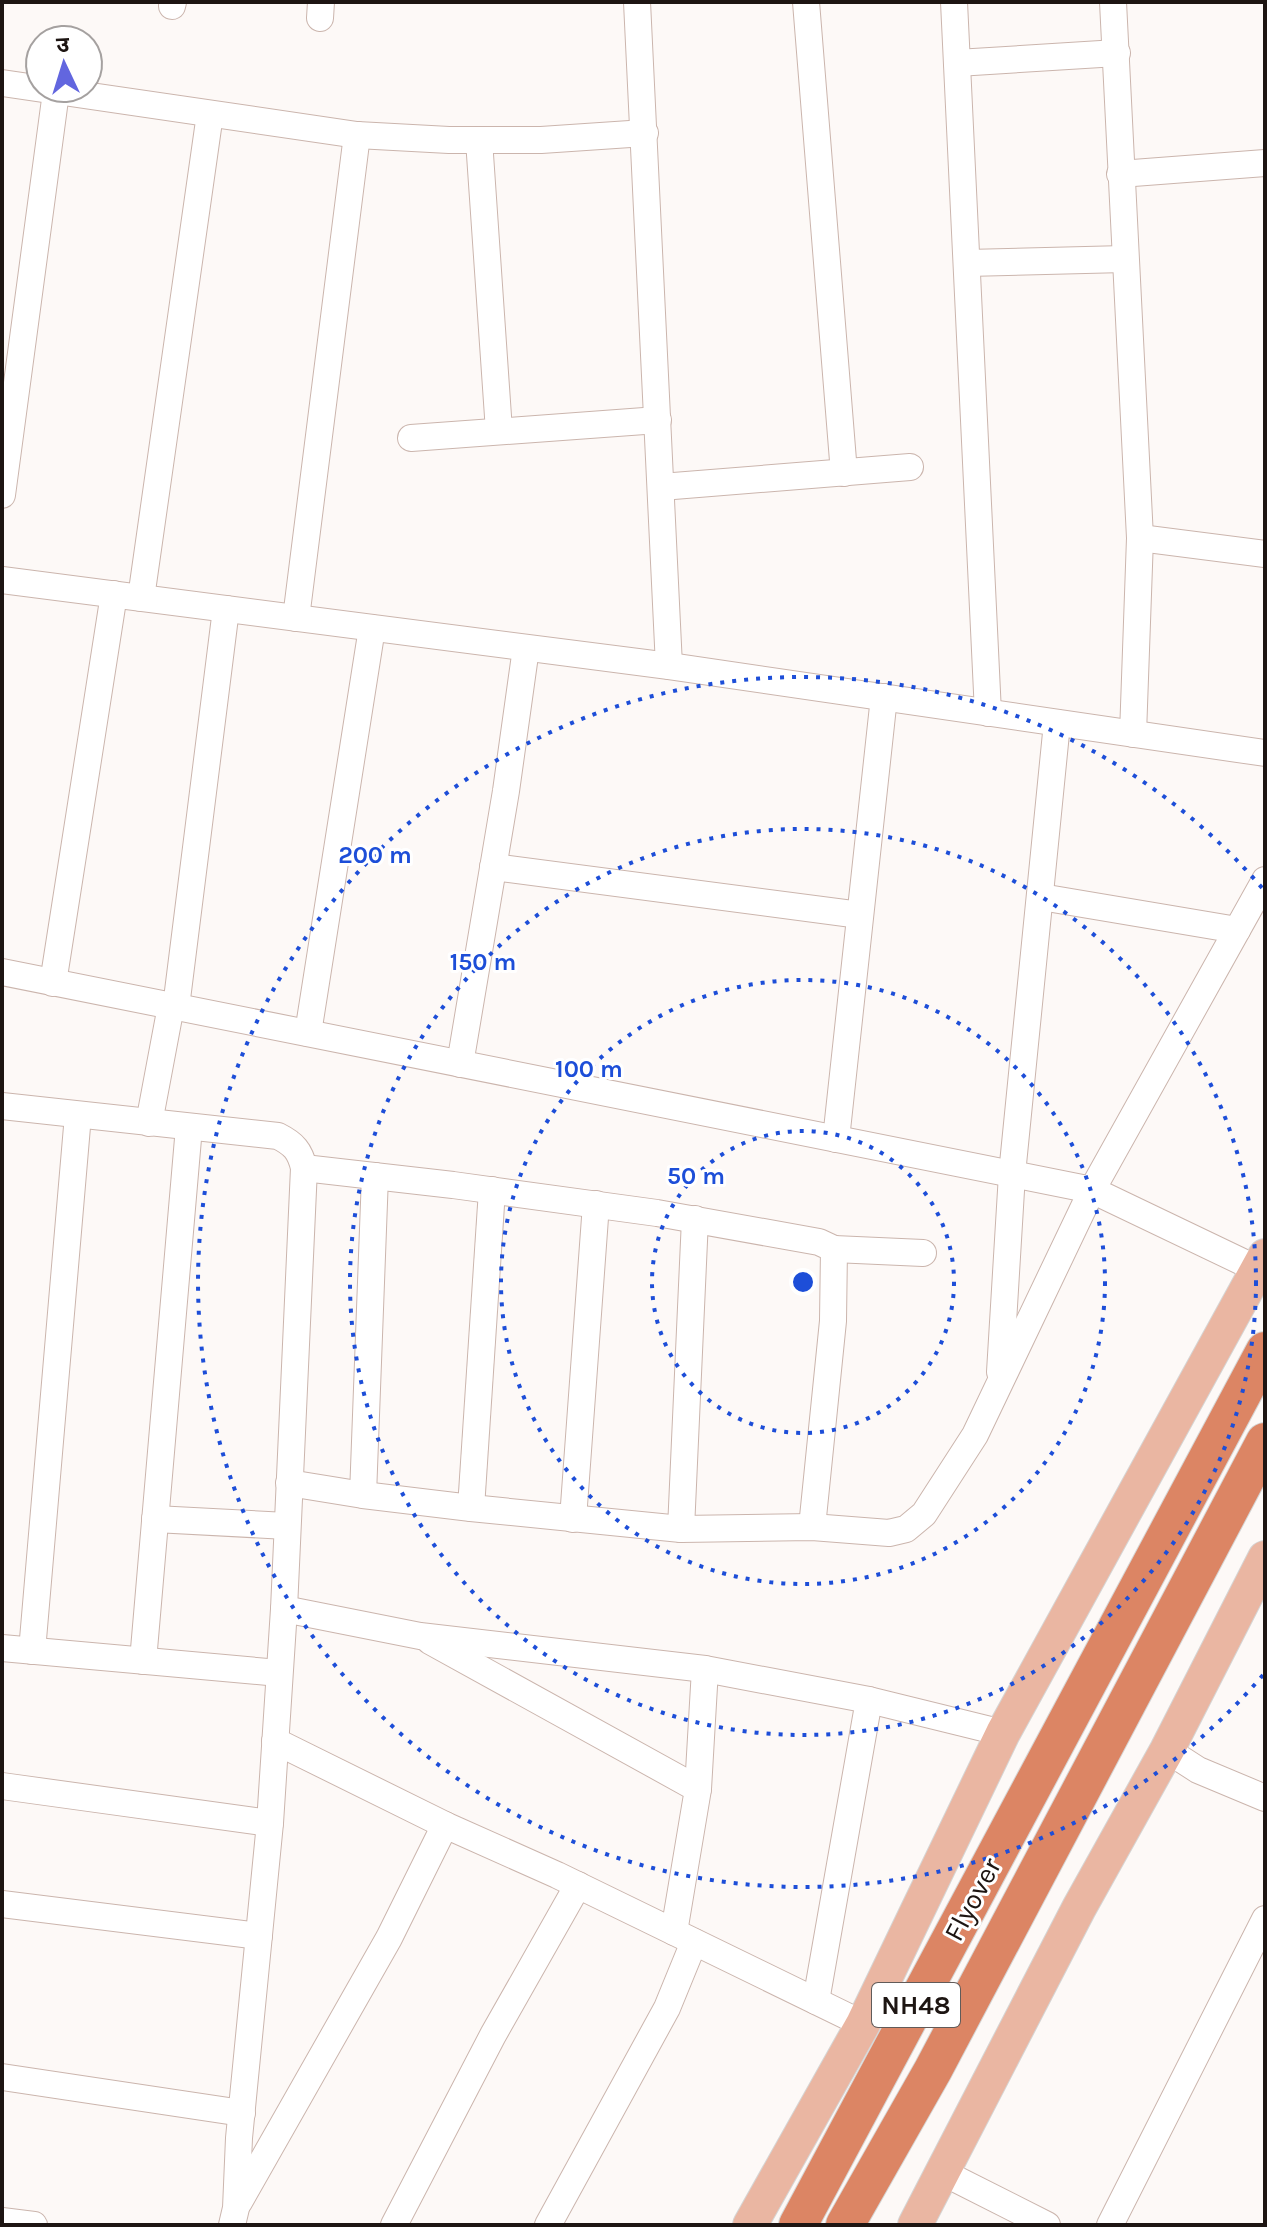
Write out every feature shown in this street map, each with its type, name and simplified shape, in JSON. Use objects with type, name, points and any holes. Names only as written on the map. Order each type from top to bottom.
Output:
[{"type":"highway","name":"Flyover","points":[[798,2225],[1265,1351]]},
{"type":"highway","name":"Flyover","points":[[845,2225],[933,2070],[1265,1442]]},
{"type":"main road","points":[[750,2225],[863,2024],[1003,1733],[1261,1262]]},
{"type":"main road","points":[[915,2225],[1079,1908],[1167,1750],[1265,1558]]},
{"type":"street","points":[[637,2],[669,666]]},
{"type":"street","points":[[806,2],[844,473]]},
{"type":"street","points":[[954,2],[988,713]]},
{"type":"street","points":[[1113,2],[1140,538],[1133,734]]},
{"type":"street","points":[[957,63],[1117,53]]},
{"type":"street","points":[[2,83],[24,87]]},
{"type":"street","points":[[104,99],[357,135],[541,140],[645,133]]},
{"type":"street","points":[[2,495],[54,104]]},
{"type":"street","points":[[141,598],[210,114]]},
{"type":"street","points":[[296,618],[357,135]]},
{"type":"street","points":[[479,140],[499,431]]},
{"type":"street","points":[[1120,174],[1265,163]]},
{"type":"street","points":[[967,263],[1125,259]]},
{"type":"street","points":[[411,438],[658,420]]},
{"type":"street","points":[[661,487],[910,467]]},
{"type":"street","points":[[1140,538],[1265,554]]},
{"type":"street","points":[[2,580],[669,666],[1265,753]]},
{"type":"street","points":[[53,983],[114,594]]},
{"type":"street","points":[[149,1123],[174,1007],[226,609]]},
{"type":"street","points":[[308,1033],[372,628]]},
{"type":"street","points":[[460,1064],[526,648]]},
{"type":"street","points":[[836,1139],[884,697]]},
{"type":"street","points":[[999,1386],[1012,1174],[1057,723]]},
{"type":"street","points":[[493,867],[860,915]]},
{"type":"street","points":[[289,1483],[471,1508],[681,1529],[812,1527],[889,1533],[906,1529],[924,1514],[975,1435],[1092,1190],[1265,880]]},
{"type":"street","points":[[1041,897],[1237,930]]},
{"type":"street","points":[[2,972],[1092,1190],[1261,1262]]},
{"type":"street","points":[[2,1106],[278,1136],[291,1142],[300,1154],[304,1168],[284,1609],[270,1823],[234,2217]]},
{"type":"street","points":[[32,1651],[78,1115]]},
{"type":"street","points":[[143,1661],[189,1127]]},
{"type":"street","points":[[304,1168],[492,1190],[695,1219],[819,1242],[834,1249],[923,1253]]},
{"type":"street","points":[[363,1495],[375,1176]]},
{"type":"street","points":[[471,1508],[492,1190]]},
{"type":"street","points":[[573,1519],[596,1204]]},
{"type":"street","points":[[681,1529],[695,1219]]},
{"type":"street","points":[[812,1527],[833,1321],[834,1249]]},
{"type":"street","points":[[155,1519],[287,1526]]},
{"type":"street","points":[[284,1609],[420,1636],[705,1669],[869,1700],[1003,1733]]},
{"type":"street","points":[[420,1636],[698,1789]]},
{"type":"street","points":[[2,1648],[279,1673]]},
{"type":"street","points":[[548,2225],[667,2008],[684,1937],[705,1669]]},
{"type":"street","points":[[816,2001],[869,1700]]},
{"type":"street","points":[[275,1741],[863,2024]]},
{"type":"street","points":[[1167,1750],[1198,1770],[1265,1798]]},
{"type":"street","points":[[2,1786],[270,1823]]},
{"type":"street","points":[[234,2217],[389,1938],[445,1825]]},
{"type":"street","points":[[394,2225],[493,2035],[578,1885]]},
{"type":"street","points":[[2,1904],[259,1936]]},
{"type":"street","points":[[1110,2225],[1265,1919]]},
{"type":"street","points":[[2,2077],[242,2113]]},
{"type":"street","points":[[942,2172],[1047,2225]]},
{"type":"street","points":[[2,2221],[34,2225]]}]
